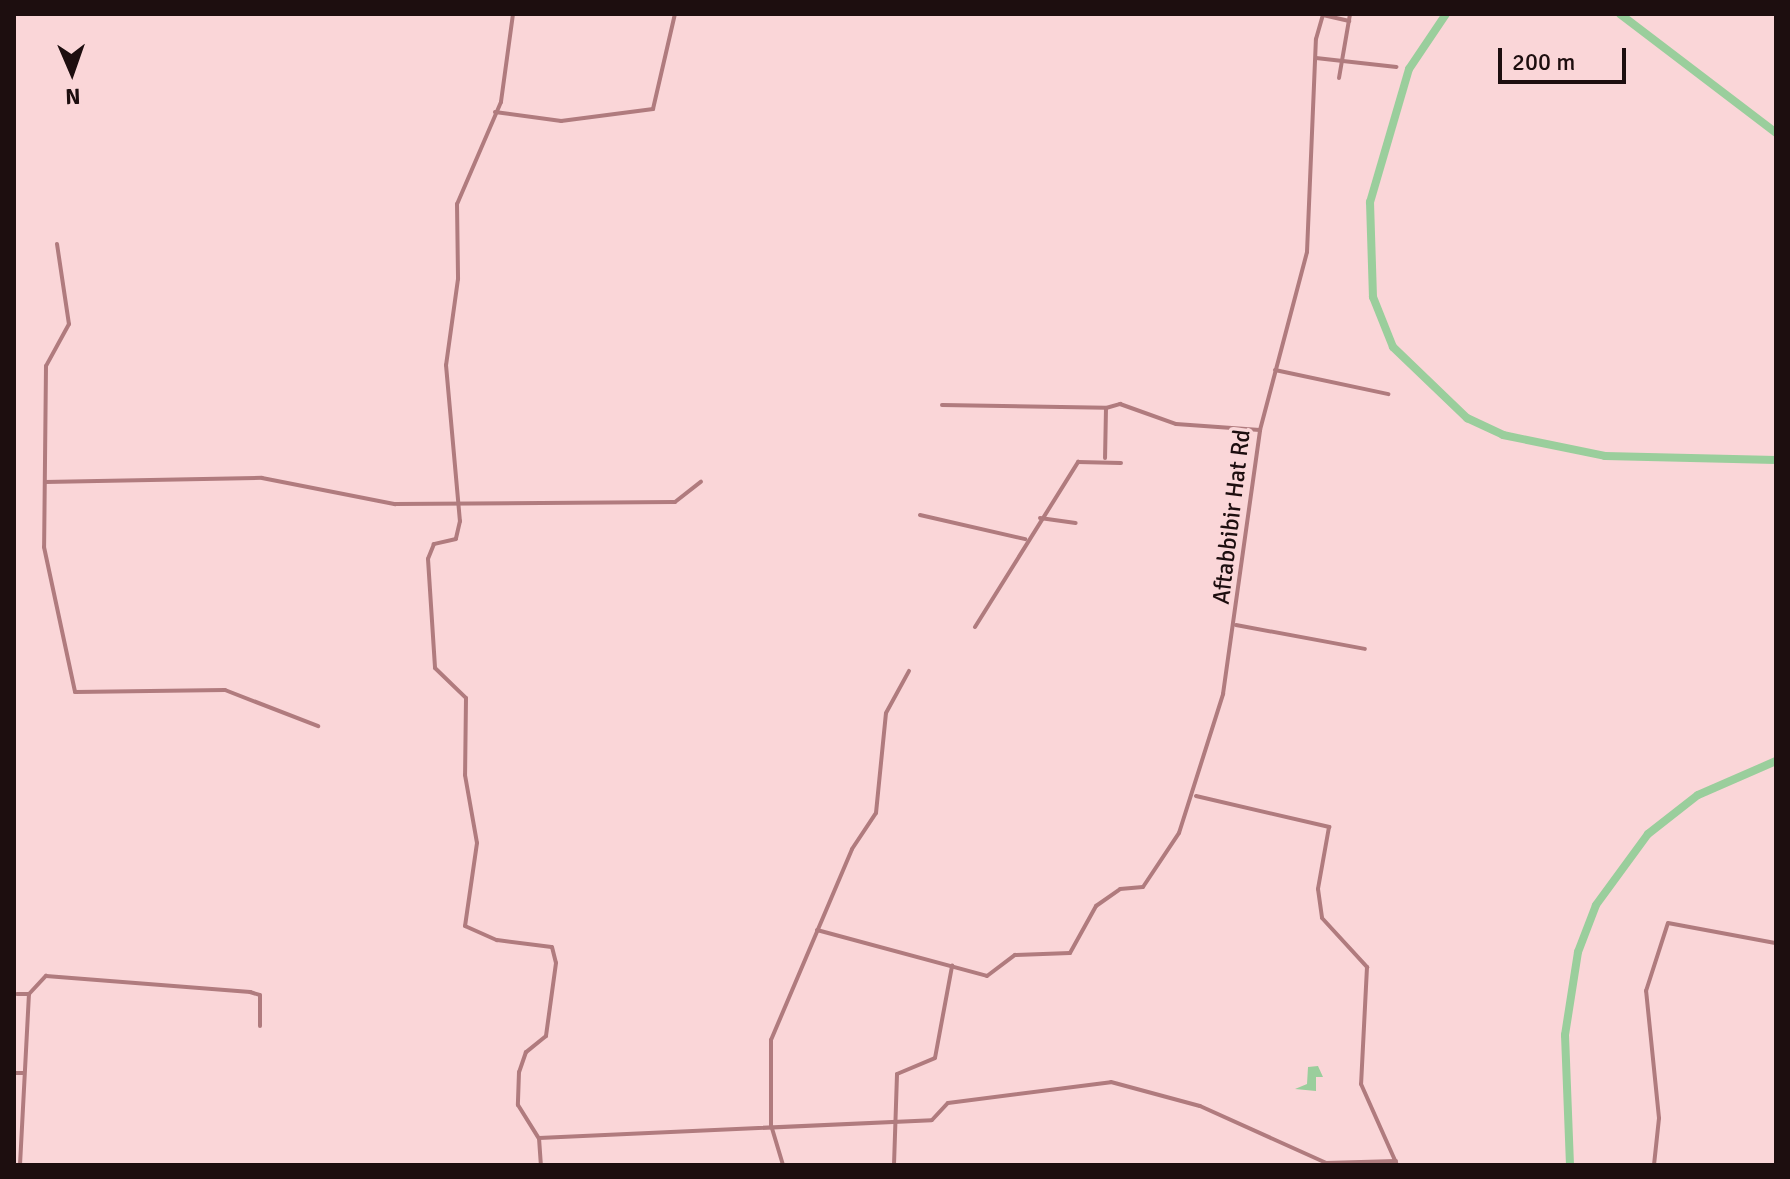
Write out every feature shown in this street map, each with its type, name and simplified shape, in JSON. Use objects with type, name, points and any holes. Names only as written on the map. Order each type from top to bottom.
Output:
[{"type":"street","points":[[513,14],[495,112],[457,204],[446,365],[460,502],[458,535],[434,544],[428,559],[435,668],[466,698],[465,775],[477,843],[465,926],[554,951],[557,982],[546,1036],[526,1052],[519,1072],[518,1105],[539,1138],[541,1165]]},
{"type":"street","points":[[495,112],[561,121],[653,109],[675,14]]},
{"type":"street","points":[[1339,78],[1350,14]]},
{"type":"street","name":"Aftabbibir Hat Rd","points":[[952,963],[987,976],[1026,954],[1070,953],[1096,906],[1120,889],[1143,887],[1196,796],[1236,625],[1260,430],[1307,252],[1315,58],[1323,15],[1349,21]]},
{"type":"street","points":[[1315,58],[1397,67]]},
{"type":"street","points":[[57,244],[69,324],[46,366],[44,547],[75,692],[225,690],[318,726]]},
{"type":"street","points":[[1275,370],[1388,394]]},
{"type":"street","points":[[942,405],[1106,408],[1120,404],[1176,424],[1260,430]]},
{"type":"street","points":[[1105,458],[1106,408]]},
{"type":"street","points":[[975,627],[1025,539],[1078,462],[1105,458],[1121,463]]},
{"type":"street","points":[[45,482],[262,478],[374,503],[675,502],[701,482]]},
{"type":"street","points":[[920,515],[1025,539]]},
{"type":"street","points":[[1040,518],[1076,523]]},
{"type":"street","points":[[1236,625],[1365,649]]},
{"type":"street","points":[[783,1165],[771,1125],[771,1040],[817,930],[876,813],[886,713],[909,671]]},
{"type":"street","points":[[539,1138],[892,1118],[932,1120],[944,1103],[992,1102],[1017,1091],[1123,1083],[1259,1128],[1326,1163],[1396,1163],[1361,1084],[1367,967],[1322,918],[1318,889],[1329,827],[1196,796]]},
{"type":"street","points":[[1654,1165],[1659,1118],[1646,991],[1668,923],[1775,943]]},
{"type":"street","points":[[817,930],[952,963],[935,1058],[897,1074],[892,1118],[894,1165]]},
{"type":"street","points":[[20,1165],[29,994],[46,976],[250,992],[260,995],[260,1026]]},
{"type":"street","points":[[17,994],[29,994]]},
{"type":"street","points":[[14,1073],[24,1073]]},
{"type":"shaded area","points":[[1318,1066],[1323,1077],[1316,1077],[1316,1091],[1295,1089],[1307,1084],[1308,1067]]},
{"type":"waterway","points":[[1446,14],[1409,69],[1370,202],[1373,297],[1393,347],[1467,418],[1503,435],[1605,456],[1776,460]]},
{"type":"waterway","points":[[1620,14],[1776,133]]},
{"type":"waterway","points":[[1570,1165],[1565,1035],[1578,952],[1596,905],[1648,834],[1698,795],[1776,761]]}]
